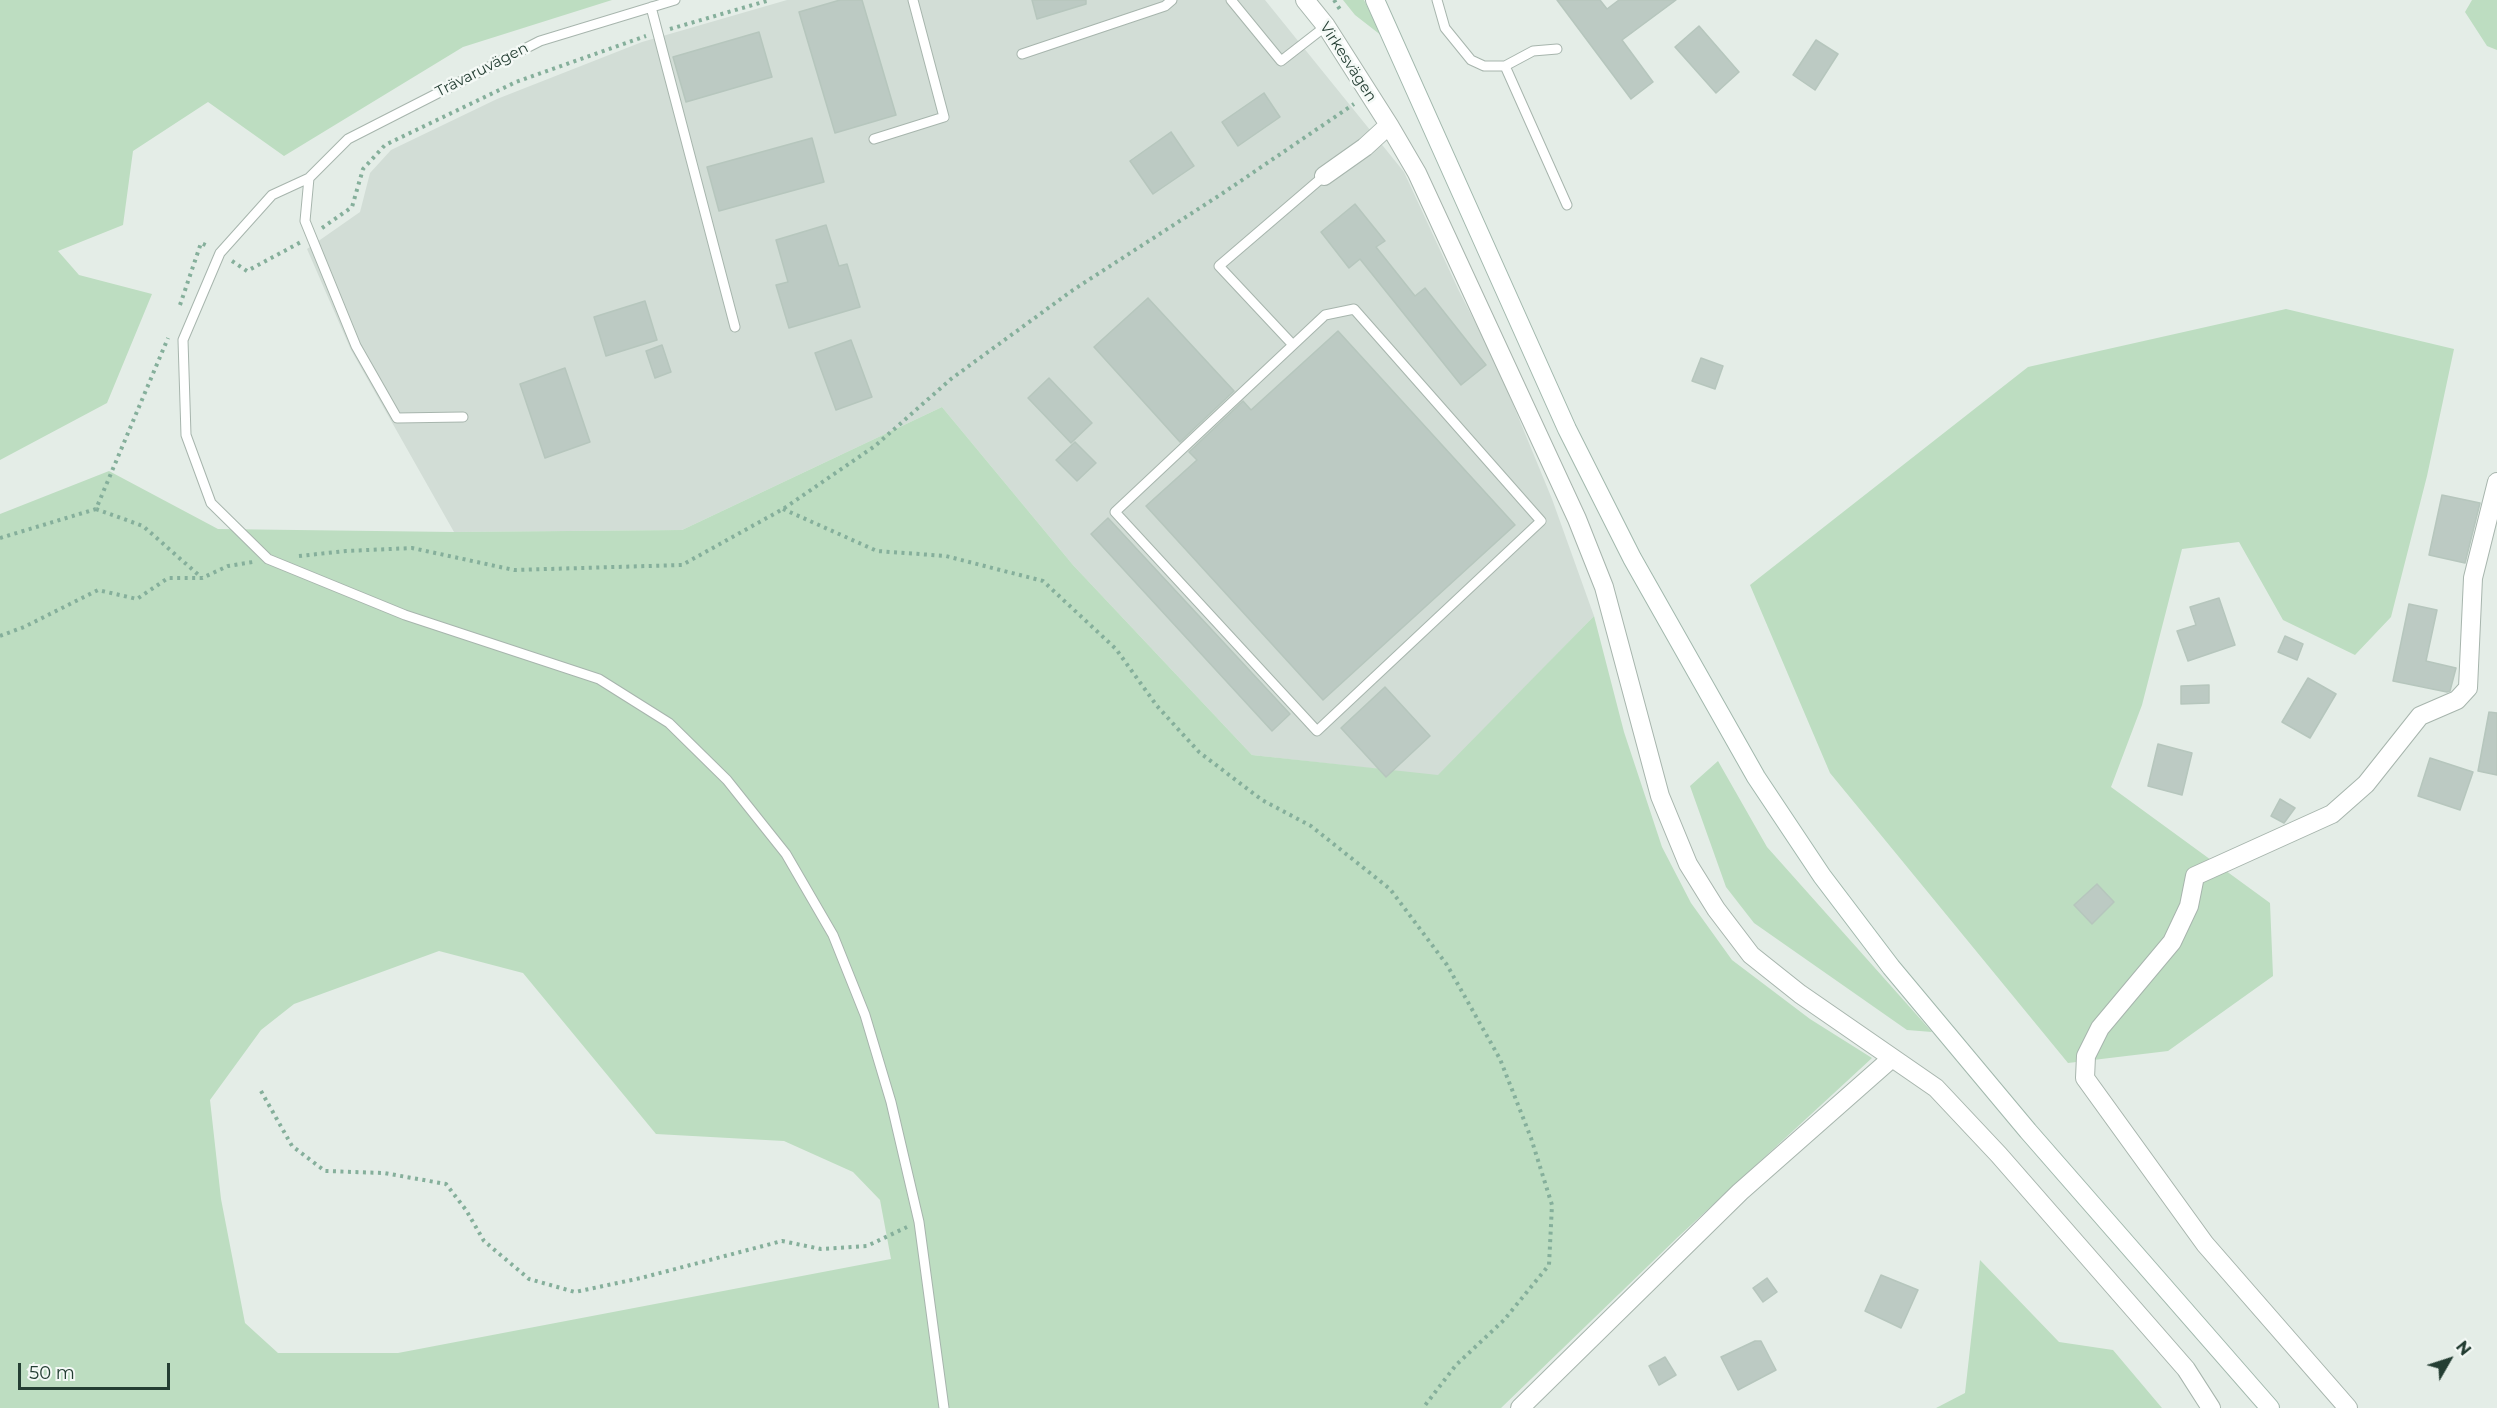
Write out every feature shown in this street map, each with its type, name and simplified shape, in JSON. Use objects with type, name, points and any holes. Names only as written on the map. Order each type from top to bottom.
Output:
[{"type":"street","name":"Virkesvägen","points":[[1305,0],[1326,26],[1417,173],[1585,539],[1604,587],[1660,796],[1688,864],[1716,909],[1751,956],[1800,994],[1936,1088],[2000,1155],[2186,1369],[2211,1408]]},
{"type":"street","points":[[1375,0],[1567,429],[1632,558],[1756,777],[1822,876],[1892,967],[2028,1131],[2270,1408]]},
{"type":"street","points":[[1324,176],[1365,147],[1389,125]]},
{"type":"street","points":[[2348,1408],[2205,1244],[2085,1077],[2086,1056],[2100,1028],[2172,942],[2189,906],[2195,876],[2332,814],[2366,784],[2420,716],[2457,700],[2468,688],[2473,578],[2497,482]]},
{"type":"street","points":[[1520,1408],[1740,1192],[1892,1058]]},
{"type":"lane","name":"Trävaruvägen","points":[[309,178],[348,139],[540,40],[675,0]]},
{"type":"lane","points":[[874,139],[944,117],[913,0]]},
{"type":"lane","points":[[1022,54],[1165,6],[1172,0]]},
{"type":"lane","points":[[1231,0],[1281,61],[1326,26]]},
{"type":"lane","points":[[1437,0],[1445,28],[1471,60],[1484,66],[1505,66],[1533,51],[1557,49]]},
{"type":"lane","points":[[651,7],[735,327]]},
{"type":"lane","points":[[1505,66],[1567,205]]},
{"type":"lane","points":[[1293,345],[1219,266],[1324,176]]},
{"type":"lane","points":[[463,417],[397,417],[356,346],[305,221],[309,178],[272,195],[220,253],[183,340],[186,435],[211,503],[268,559],[405,615],[599,679],[669,723],[727,780],[786,854],[833,935],[865,1016],[891,1102],[919,1222],[944,1408]]},
{"type":"lane","points":[[1354,309],[1541,521],[1317,730],[1115,512],[1293,345],[1325,315],[1354,309]]},
{"type":"path","points":[[180,307],[201,243],[247,271],[311,236],[352,207],[363,170],[385,145],[516,82],[657,33],[770,0]]},
{"type":"path","points":[[0,636],[24,627],[98,590],[137,599],[168,578],[202,578],[228,566],[268,559],[346,551],[412,548],[513,570],[682,565],[783,509],[875,446],[951,379],[1073,290],[1223,193],[1369,93]]},
{"type":"path","points":[[96,509],[172,328]]},
{"type":"path","points":[[0,538],[96,509],[142,526],[202,578]]},
{"type":"path","points":[[783,509],[877,551],[946,556],[1043,581],[1116,649],[1157,706],[1199,752],[1262,800],[1311,826],[1390,889],[1448,965],[1500,1059],[1531,1138],[1552,1206],[1549,1265],[1504,1320],[1456,1365],[1423,1408]]},
{"type":"path","points":[[261,1091],[292,1146],[325,1171],[384,1173],[446,1184],[466,1210],[484,1241],[529,1279],[575,1292],[641,1278],[782,1241],[821,1249],[867,1246],[919,1222]]},
{"type":"shaded area","points":[[787,0],[1265,0],[1404,172],[1459,291],[1496,363],[1552,499],[1594,616],[1439,776],[1252,755],[1073,565],[942,407],[682,530],[454,532],[351,350],[307,249],[360,212],[370,173],[391,150],[497,99],[642,42]]},
{"type":"green space","points":[[0,0],[612,0],[463,47],[284,156],[208,102],[133,151],[123,225],[58,251],[79,275],[152,294],[107,403],[0,460]]},
{"type":"green space","points":[[1343,0],[1364,0],[1382,36],[1355,15]]},
{"type":"green space","points":[[2472,0],[2497,0],[2497,50],[2487,46],[2465,12]]},
{"type":"green space","points":[[2286,309],[2454,349],[2427,476],[2391,617],[2355,655],[2283,620],[2239,542],[2182,549],[2142,705],[2111,787],[2270,903],[2273,976],[2168,1051],[2068,1063],[1830,773],[1750,585],[2028,367]]},
{"type":"green space","points":[[942,407],[1073,565],[1252,755],[1438,775],[1594,616],[1624,732],[1662,847],[1691,903],[1732,960],[1810,1019],[1872,1058],[1678,1237],[1501,1408],[0,1408],[0,514],[109,471],[218,529],[454,532],[682,530]],"holes":[[[439,951],[523,973],[656,1134],[784,1141],[853,1172],[880,1200],[891,1259],[398,1353],[278,1353],[245,1323],[221,1199],[210,1100],[261,1030],[294,1004]]]},
{"type":"green space","points":[[1718,761],[1767,847],[1932,1032],[1907,1030],[1754,923],[1726,887],[1690,786]]},
{"type":"green space","points":[[1980,1260],[2059,1342],[2113,1350],[2162,1408],[1936,1408],[1965,1393]]},
{"type":"building","points":[[840,0],[862,0],[896,115],[835,133],[799,12]]},
{"type":"building","points":[[1032,0],[1086,0],[1086,4],[1037,19]]},
{"type":"building","points":[[1557,0],[1600,0],[1607,9],[1619,0],[1676,0],[1622,40],[1653,82],[1631,99]]},
{"type":"building","points":[[1699,26],[1739,72],[1716,93],[1675,47]]},
{"type":"building","points":[[759,32],[772,77],[686,102],[673,57]]},
{"type":"building","points":[[1816,40],[1838,54],[1815,90],[1793,75]]},
{"type":"building","points":[[1264,93],[1280,117],[1238,146],[1222,122]]},
{"type":"building","points":[[1171,132],[1194,166],[1153,194],[1130,161]]},
{"type":"building","points":[[812,138],[824,182],[719,211],[707,167]]},
{"type":"building","points":[[1355,204],[1385,241],[1376,247],[1415,296],[1425,288],[1486,365],[1461,385],[1360,259],[1349,268],[1321,232]]},
{"type":"building","points":[[826,225],[839,266],[847,264],[860,307],[789,328],[776,285],[788,282],[776,240]]},
{"type":"building","points":[[1148,298],[1234,391],[1180,442],[1094,347]]},
{"type":"building","points":[[645,301],[657,340],[606,356],[594,317]]},
{"type":"building","points":[[1338,331],[1515,525],[1323,700],[1146,506],[1197,460],[1189,452],[1243,401],[1251,410]]},
{"type":"building","points":[[851,340],[872,397],[836,410],[815,353]]},
{"type":"building","points":[[662,345],[671,372],[655,378],[646,351]]},
{"type":"building","points":[[1701,358],[1723,366],[1715,389],[1692,381]]},
{"type":"building","points":[[565,368],[590,442],[545,458],[520,384]]},
{"type":"building","points":[[1049,378],[1092,423],[1071,443],[1028,398]]},
{"type":"building","points":[[1075,442],[1096,463],[1077,481],[1056,460]]},
{"type":"building","points":[[2442,495],[2480,503],[2465,563],[2429,555]]},
{"type":"building","points":[[1108,518],[1290,714],[1272,731],[1091,534]]},
{"type":"building","points":[[2219,598],[2235,645],[2188,661],[2177,631],[2196,625],[2190,607]]},
{"type":"building","points":[[2409,604],[2437,610],[2426,661],[2456,668],[2450,691],[2393,681]]},
{"type":"building","points":[[2285,636],[2303,644],[2297,660],[2278,652]]},
{"type":"building","points":[[2308,678],[2336,694],[2310,738],[2282,722]]},
{"type":"building","points":[[2209,685],[2209,703],[2181,704],[2181,686]]},
{"type":"building","points":[[1385,687],[1430,736],[1386,777],[1341,728]]},
{"type":"building","points":[[2489,712],[2497,713],[2497,775],[2478,771]]},
{"type":"building","points":[[2158,744],[2192,753],[2182,795],[2148,786]]},
{"type":"building","points":[[2430,758],[2473,772],[2460,810],[2418,796]]},
{"type":"building","points":[[2280,799],[2295,808],[2284,823],[2271,816]]},
{"type":"building","points":[[2097,884],[2114,902],[2092,924],[2074,905]]},
{"type":"building","points":[[1881,1275],[1918,1290],[1901,1328],[1865,1311]]},
{"type":"building","points":[[1767,1278],[1777,1292],[1763,1302],[1753,1288]]},
{"type":"building","points":[[1755,1341],[1761,1341],[1776,1370],[1738,1390],[1721,1357]]},
{"type":"building","points":[[1665,1357],[1676,1375],[1659,1385],[1649,1366]]}]
